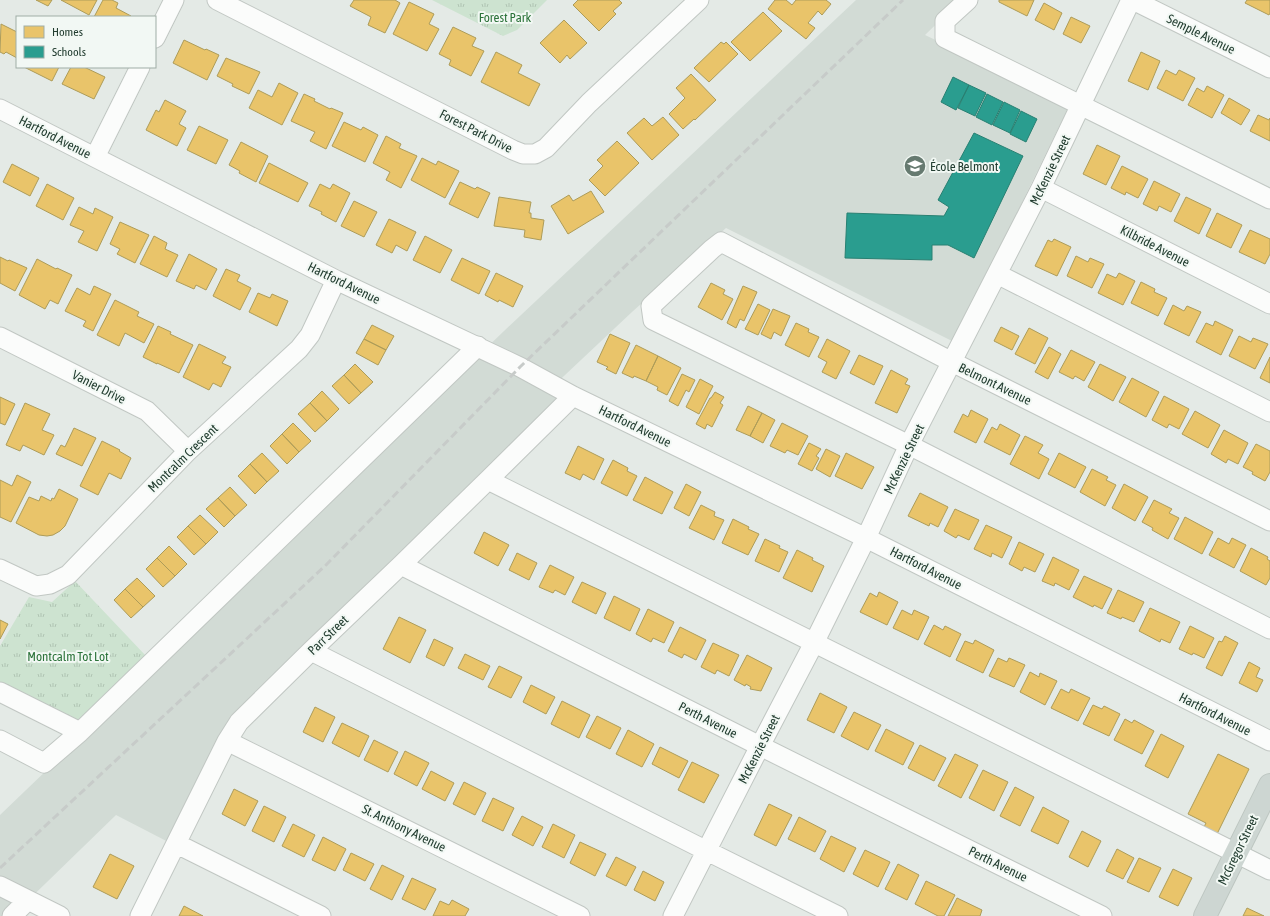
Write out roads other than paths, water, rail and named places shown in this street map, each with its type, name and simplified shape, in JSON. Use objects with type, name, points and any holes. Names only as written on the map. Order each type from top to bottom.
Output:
[{"type":"main road","name":"McGregor Street","points":[[1205,916],[1270,785]]},
{"type":"street","points":[[156,36],[174,0]]},
{"type":"street","name":"Forest Park Drive","points":[[217,0],[513,150],[523,154],[535,154],[546,148],[589,103],[699,0]]},
{"type":"street","points":[[968,0],[945,21],[945,38],[1270,199]]},
{"type":"street","name":"McKenzie Street","points":[[673,916],[814,643],[866,538],[909,445],[1041,188],[1132,0]]},
{"type":"street","name":"Semple Avenue","points":[[1132,0],[1270,68]]},
{"type":"street","points":[[95,157],[140,68]]},
{"type":"street","name":"Hartford Avenue","points":[[0,109],[336,280],[527,370],[573,396],[866,538],[1270,741]]},
{"type":"street","name":"Kilbride Avenue","points":[[1041,188],[1270,304]]},
{"type":"street","name":"Belmont Avenue","points":[[909,445],[653,320],[651,306],[721,242],[952,362],[1270,521]]},
{"type":"street","points":[[997,274],[1270,412]]},
{"type":"street","name":"Montcalm Crescent","points":[[0,569],[36,586],[50,584],[68,575],[188,452],[299,349],[310,335],[336,280]]},
{"type":"street","name":"Vanier Drive","points":[[0,337],[147,411],[188,452]]},
{"type":"street","points":[[0,740],[44,763],[80,732],[478,346]]},
{"type":"street","name":"Parr Street","points":[[140,916],[227,741],[239,722],[311,651],[401,566],[573,396]]},
{"type":"street","points":[[909,445],[1270,629]]},
{"type":"street","points":[[488,480],[1270,870]]},
{"type":"street","name":"Perth Avenue","points":[[401,566],[1102,916]]},
{"type":"street","points":[[311,651],[838,916]]},
{"type":"street","points":[[0,692],[80,732]]},
{"type":"street","name":"St. Anthony Avenue","points":[[227,741],[580,916]]},
{"type":"street","points":[[176,844],[320,916]]},
{"type":"street","points":[[0,886],[60,916]]},
{"type":"street","points":[[12,916],[28,900]]},
{"type":"railway","points":[[0,868],[326,565],[520,367],[903,0]]},
{"type":"place","name":"École Belmont","points":[[915,166]]},
{"type":"park label","name":"Forest Park","points":[[505,17]]},
{"type":"park label","name":"Montcalm Tot Lot","points":[[68,656]]}]
